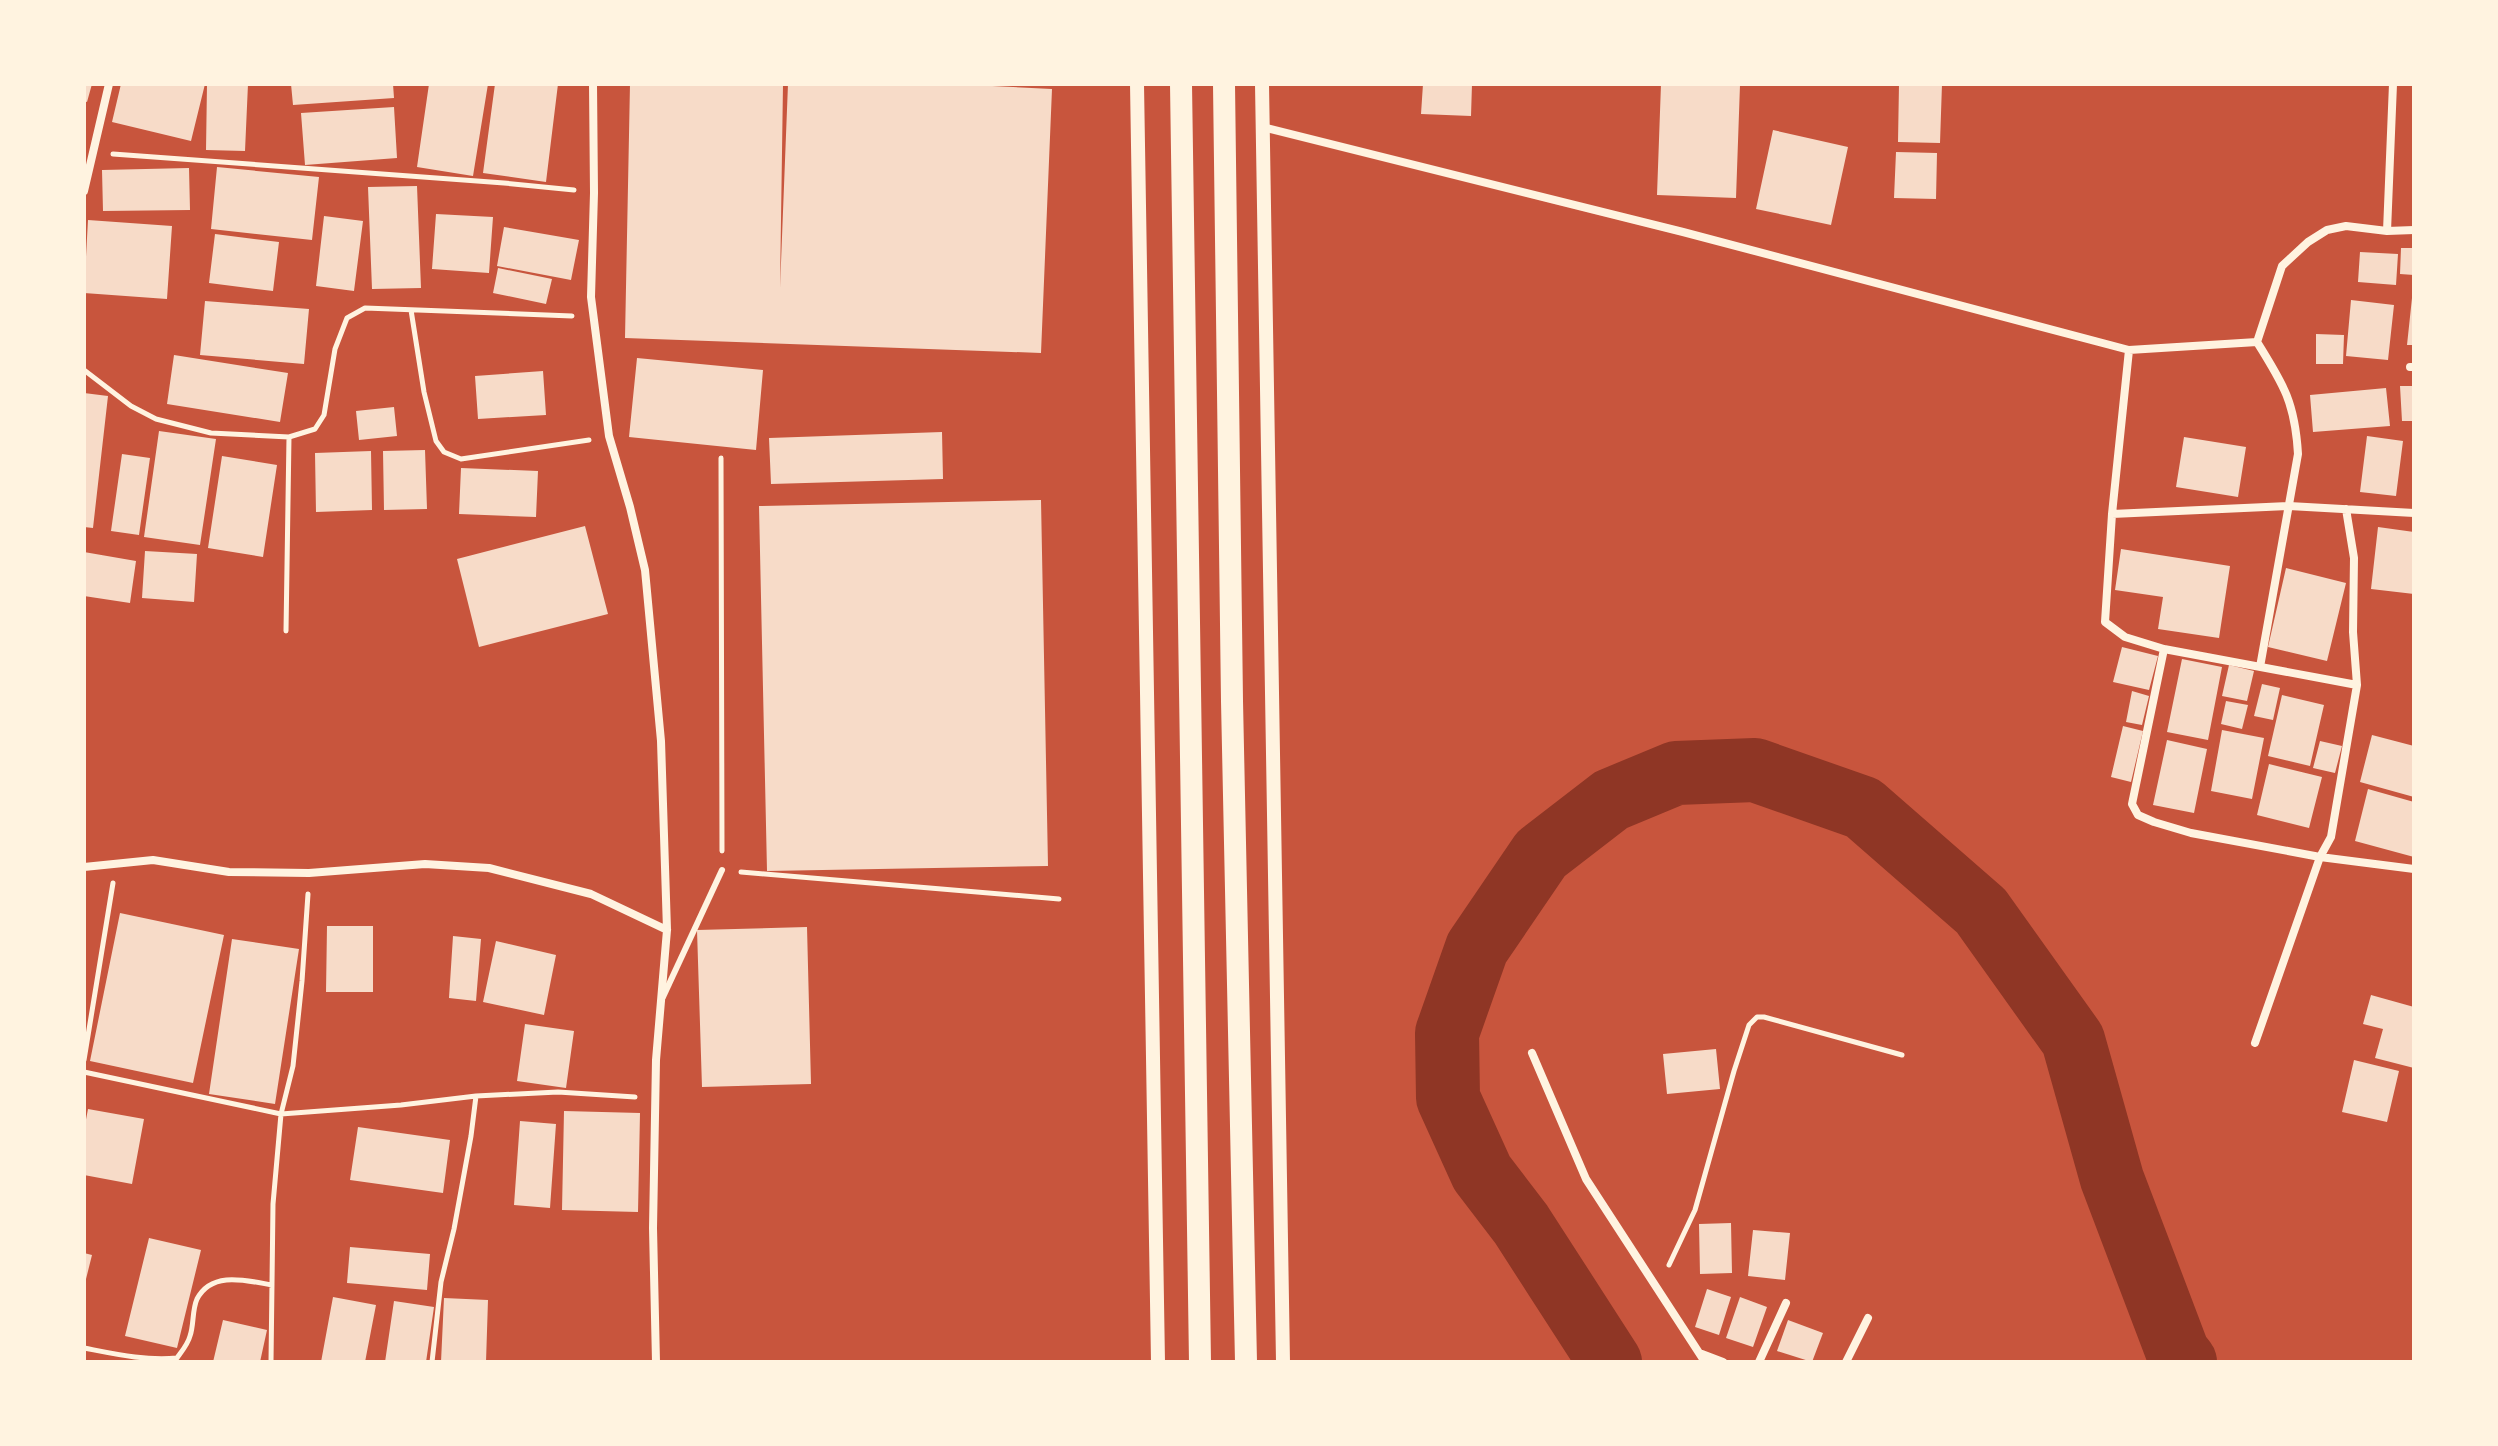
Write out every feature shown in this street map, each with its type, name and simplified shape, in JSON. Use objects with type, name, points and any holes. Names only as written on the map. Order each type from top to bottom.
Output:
[{"type":"highway","points":[[1181,84],[1200,1362]]},
{"type":"highway","points":[[1224,84],[1232,701],[1246,1362]]},
{"type":"street","points":[[84,191],[109,84]]},
{"type":"street","points":[[593,84],[593,317],[609,436],[645,570],[661,741],[667,930],[656,1060],[653,1228],[656,1362]]},
{"type":"street","points":[[1137,84],[1158,1362]]},
{"type":"street","points":[[1262,84],[1283,1362]]},
{"type":"street","points":[[2387,231],[2393,84]]},
{"type":"street","points":[[1262,127],[1683,232],[2129,350],[2257,342]]},
{"type":"street","points":[[2260,667],[2298,454],[2296,425],[2285,388],[2257,342],[2282,266],[2308,242],[2327,230],[2346,226],[2387,231],[2414,230]]},
{"type":"street","points":[[2129,350],[2112,514],[2105,622],[2125,637],[2164,649],[2357,685]]},
{"type":"street","points":[[2112,514],[2289,506],[2414,513]]},
{"type":"street","points":[[2255,1043],[2320,857],[2331,837],[2357,685],[2353,632],[2354,558],[2346,509]]},
{"type":"street","points":[[2164,649],[2132,804],[2138,815],[2191,833],[2320,857],[2414,869]]},
{"type":"street","points":[[84,867],[153,860],[229,872],[309,873],[425,864],[489,868],[591,894],[667,930]]},
{"type":"street","points":[[1532,1053],[1586,1179],[1703,1358],[1723,1362]]},
{"type":"street","points":[[1759,1362],[1786,1303]]},
{"type":"street","points":[[1846,1362],[1868,1318]]},
{"type":"lane","points":[[660,1004],[722,870]]},
{"type":"path","points":[[92,153],[504,183],[594,193]]},
{"type":"path","points":[[84,370],[131,406],[156,419],[211,433],[289,437],[315,429],[324,415],[335,349],[347,318],[365,308],[593,317]]},
{"type":"path","points":[[411,310],[429,419],[436,441],[444,452],[461,459],[609,436]]},
{"type":"path","points":[[286,631],[289,437]]},
{"type":"path","points":[[721,458],[722,870],[1059,899]]},
{"type":"path","points":[[84,1060],[116,863]]},
{"type":"path","points":[[271,1362],[273,1204],[281,1114],[293,1066],[309,873]]},
{"type":"path","points":[[1657,1288],[1695,1210],[1749,1025],[1757,1017],[1902,1055]]},
{"type":"path","points":[[84,1072],[281,1114],[476,1096],[558,1092],[656,1098]]},
{"type":"path","points":[[432,1362],[441,1282],[457,1214],[476,1096]]},
{"type":"path","points":[[84,1348],[132,1358],[177,1358],[190,1338],[197,1300],[206,1289],[220,1280],[232,1279],[272,1285]]},
{"type":"building","points":[[84,84],[92,84],[87,102],[84,101]]},
{"type":"building","points":[[121,84],[205,84],[191,141],[112,122]]},
{"type":"building","points":[[207,84],[248,84],[245,151],[206,150]]},
{"type":"building","points":[[291,84],[393,84],[394,98],[293,105]]},
{"type":"building","points":[[429,84],[488,84],[473,176],[417,167]]},
{"type":"building","points":[[495,84],[558,84],[546,182],[483,173]]},
{"type":"building","points":[[630,84],[783,84],[780,288],[788,84],[951,84],[1052,89],[1041,353],[625,338]]},
{"type":"building","points":[[1423,84],[1472,84],[1471,116],[1421,114]]},
{"type":"building","points":[[1661,84],[1740,85],[1736,198],[1657,195]]},
{"type":"building","points":[[1899,84],[1942,84],[1940,143],[1898,142]]},
{"type":"building","points":[[394,107],[397,158],[305,165],[301,113]]},
{"type":"building","points":[[1773,130],[1848,147],[1831,225],[1756,209]]},
{"type":"building","points":[[1896,152],[1937,153],[1936,199],[1894,198]]},
{"type":"building","points":[[217,167],[319,177],[312,240],[211,229]]},
{"type":"building","points":[[189,168],[190,210],[103,211],[102,170]]},
{"type":"building","points":[[417,186],[421,288],[372,289],[368,187]]},
{"type":"building","points":[[436,214],[493,217],[489,273],[432,269]]},
{"type":"building","points":[[324,216],[363,221],[354,291],[316,286]]},
{"type":"building","points":[[88,220],[172,226],[167,299],[84,293]]},
{"type":"building","points":[[504,227],[579,240],[571,280],[497,266]]},
{"type":"building","points":[[215,234],[279,242],[273,291],[209,283]]},
{"type":"building","points":[[2401,248],[2414,248],[2414,275],[2400,274]]},
{"type":"building","points":[[2360,252],[2398,254],[2396,285],[2358,282]]},
{"type":"building","points":[[498,268],[552,279],[546,304],[493,293]]},
{"type":"building","points":[[2412,298],[2414,345],[2407,345]]},
{"type":"building","points":[[2351,300],[2394,305],[2388,360],[2346,356]]},
{"type":"building","points":[[205,301],[309,309],[304,364],[200,355]]},
{"type":"building","points":[[2316,334],[2344,335],[2343,364],[2316,364]]},
{"type":"building","points":[[174,355],[288,373],[280,422],[167,404]]},
{"type":"building","points":[[637,358],[763,370],[756,450],[629,437]]},
{"type":"building","points":[[543,371],[546,415],[478,419],[475,376]]},
{"type":"building","points":[[2400,386],[2414,386],[2414,421],[2402,421]]},
{"type":"building","points":[[2386,388],[2390,426],[2313,432],[2310,395]]},
{"type":"building","points":[[84,393],[108,396],[93,528],[84,527]]},
{"type":"building","points":[[394,407],[397,436],[359,440],[356,411]]},
{"type":"building","points":[[159,431],[216,439],[200,545],[144,537]]},
{"type":"building","points":[[942,432],[943,479],[771,484],[769,438]]},
{"type":"building","points":[[2367,436],[2403,441],[2396,496],[2360,492]]},
{"type":"building","points":[[2184,437],[2246,447],[2238,497],[2176,487]]},
{"type":"building","points":[[425,450],[427,509],[384,510],[383,451]]},
{"type":"building","points":[[371,451],[372,510],[316,512],[315,453]]},
{"type":"building","points":[[122,454],[150,458],[139,535],[111,531]]},
{"type":"building","points":[[222,456],[277,465],[263,557],[208,548]]},
{"type":"building","points":[[461,468],[538,471],[536,517],[459,514]]},
{"type":"building","points":[[1041,500],[1048,866],[767,871],[759,506]]},
{"type":"building","points":[[585,526],[608,614],[479,647],[457,559]]},
{"type":"building","points":[[2378,527],[2414,532],[2414,594],[2371,589]]},
{"type":"building","points":[[2121,549],[2230,566],[2219,638],[2158,629],[2163,597],[2115,590]]},
{"type":"building","points":[[145,551],[197,554],[194,602],[142,598]]},
{"type":"building","points":[[84,552],[136,561],[130,603],[84,596]]},
{"type":"building","points":[[2286,568],[2346,583],[2327,661],[2268,647]]},
{"type":"building","points":[[2122,647],[2158,656],[2149,690],[2113,682]]},
{"type":"building","points":[[2182,659],[2222,667],[2208,740],[2167,732]]},
{"type":"building","points":[[2229,665],[2254,671],[2247,701],[2222,696]]},
{"type":"building","points":[[2262,684],[2280,688],[2273,720],[2254,716]]},
{"type":"building","points":[[2132,691],[2149,696],[2142,725],[2126,722]]},
{"type":"building","points":[[2282,695],[2324,705],[2310,766],[2268,756]]},
{"type":"building","points":[[2226,701],[2248,705],[2242,729],[2221,724]]},
{"type":"building","points":[[2123,726],[2143,731],[2131,782],[2111,777]]},
{"type":"building","points":[[2222,730],[2264,738],[2252,799],[2211,791]]},
{"type":"building","points":[[2372,735],[2414,746],[2414,797],[2360,782]]},
{"type":"building","points":[[2167,740],[2207,749],[2194,813],[2153,805]]},
{"type":"building","points":[[2320,741],[2342,746],[2335,773],[2313,768]]},
{"type":"building","points":[[2269,764],[2322,777],[2309,828],[2257,815]]},
{"type":"building","points":[[2368,789],[2414,802],[2414,857],[2355,841]]},
{"type":"building","points":[[120,913],[224,935],[193,1083],[90,1061]]},
{"type":"building","points":[[327,926],[373,926],[373,992],[326,992]]},
{"type":"building","points":[[807,927],[811,1084],[702,1087],[697,930]]},
{"type":"building","points":[[453,936],[481,939],[476,1001],[449,998]]},
{"type":"building","points":[[232,939],[299,949],[275,1104],[209,1094]]},
{"type":"building","points":[[496,941],[556,955],[544,1015],[483,1002]]},
{"type":"building","points":[[2371,995],[2414,1007],[2414,1068],[2375,1058],[2383,1029],[2363,1024]]},
{"type":"building","points":[[525,1024],[574,1031],[566,1088],[517,1081]]},
{"type":"building","points":[[1716,1049],[1720,1089],[1667,1094],[1663,1054]]},
{"type":"building","points":[[2354,1060],[2399,1071],[2387,1122],[2342,1112]]},
{"type":"building","points":[[88,1109],[144,1119],[132,1184],[84,1175],[84,1130]]},
{"type":"building","points":[[564,1111],[640,1113],[638,1212],[562,1210]]},
{"type":"building","points":[[520,1121],[556,1124],[550,1208],[514,1205]]},
{"type":"building","points":[[358,1127],[450,1140],[443,1193],[350,1180]]},
{"type":"building","points":[[1731,1223],[1732,1273],[1700,1274],[1699,1224]]},
{"type":"building","points":[[1753,1230],[1790,1233],[1785,1280],[1748,1276]]},
{"type":"building","points":[[149,1238],[201,1250],[177,1348],[125,1336]]},
{"type":"building","points":[[350,1247],[430,1254],[427,1290],[347,1283]]},
{"type":"building","points":[[84,1253],[92,1255],[85,1283],[84,1283]]},
{"type":"building","points":[[1707,1289],[1731,1297],[1719,1335],[1695,1327]]},
{"type":"building","points":[[333,1297],[376,1305],[365,1362],[321,1362]]},
{"type":"building","points":[[1740,1297],[1767,1307],[1753,1347],[1726,1338]]},
{"type":"building","points":[[444,1298],[488,1300],[486,1362],[441,1362]]},
{"type":"building","points":[[394,1301],[434,1307],[426,1362],[385,1362]]},
{"type":"building","points":[[223,1320],[267,1330],[260,1362],[213,1362]]},
{"type":"building","points":[[1788,1320],[1823,1333],[1812,1362],[1777,1351]]},
{"type":"waterway","points":[[1610,1362],[1521,1224],[1482,1173],[1448,1098],[1447,1033],[1477,948],[1541,854],[1611,800],[1676,773],[1755,770],[1863,808],[1981,911],[2073,1040],[2112,1179],[2178,1353],[2185,1362]]}]
